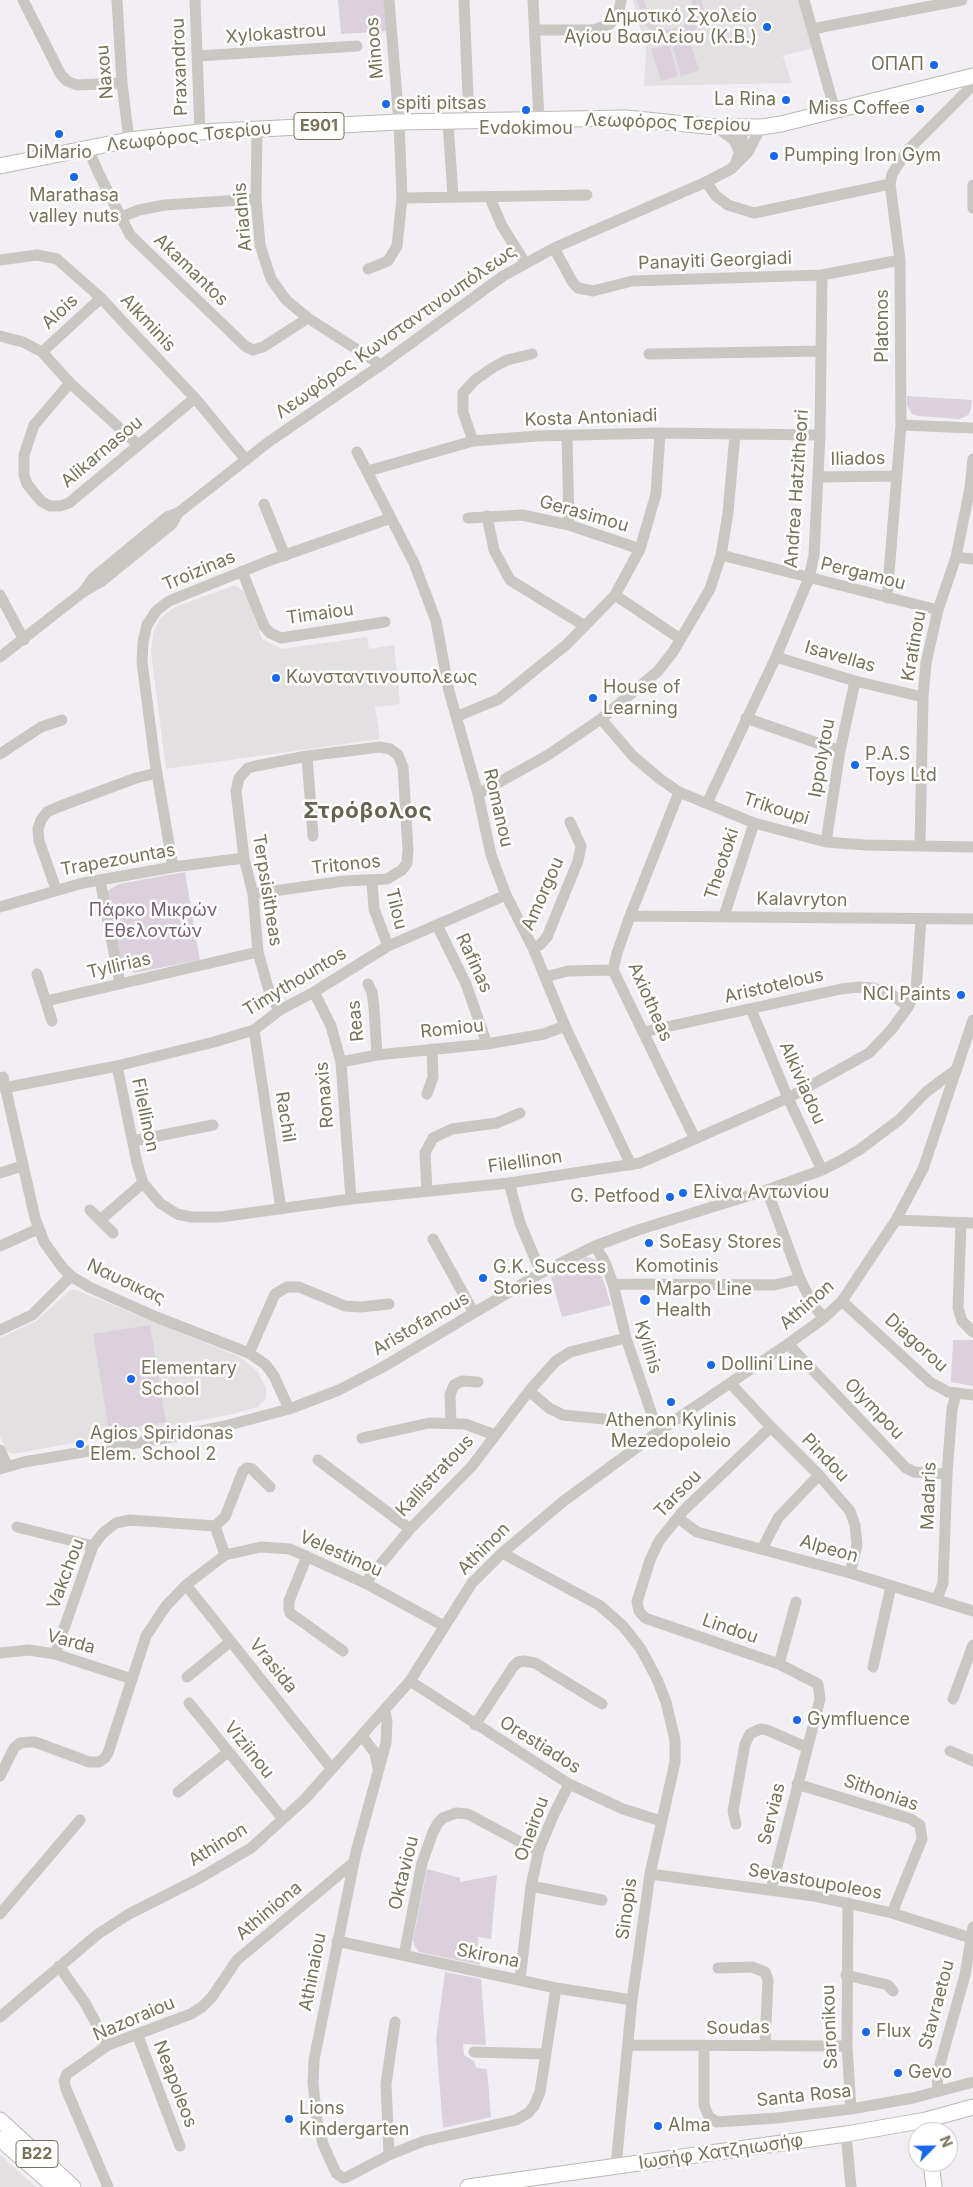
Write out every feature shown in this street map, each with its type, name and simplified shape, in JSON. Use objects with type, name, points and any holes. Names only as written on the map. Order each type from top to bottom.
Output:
[{"type":"main road","name":"Λεωφόρος Τσερίου","points":[[0,166],[129,140],[200,132],[257,129],[400,122],[626,118],[716,127],[761,127],[781,124],[973,76]]},
{"type":"main road","name":"Ιωσήφ Χατζηιωσήφ","points":[[937,2122],[973,2107]]},
{"type":"main road","name":"B22","points":[[0,2120],[74,2187]]},
{"type":"main road","name":"Ιωσήφ Χατζηιωσήφ","points":[[468,2187],[846,2134],[908,2128]]},
{"type":"main road","name":"B22","points":[[0,2139],[54,2187]]},
{"type":"main road","points":[[932,2172],[934,2187]]},
{"type":"street","points":[[23,0],[61,75],[67,81],[77,85],[122,83]]},
{"type":"street","name":"Naxou","points":[[117,0],[122,83],[129,140]]},
{"type":"street","name":"Praxandrou","points":[[195,0],[200,132]]},
{"type":"street","name":"Minoos","points":[[368,269],[388,261],[397,246],[402,198],[400,122],[389,0]]},
{"type":"street","points":[[464,0],[469,121]]},
{"type":"street","points":[[533,0],[539,120]]},
{"type":"street","points":[[535,30],[594,30],[610,24],[619,12],[620,0]]},
{"type":"street","points":[[804,0],[834,111]]},
{"type":"street","points":[[812,29],[962,0]]},
{"type":"street","name":"Xylokastrou","points":[[197,56],[357,46]]},
{"type":"street","name":"Platonos","points":[[887,598],[901,425],[900,260],[890,184],[896,165],[973,85]]},
{"type":"street","points":[[448,122],[453,197]]},
{"type":"street","points":[[716,127],[734,140],[740,155]]},
{"type":"street","name":"Λεωφόρος Κωνσταντινουπόλεως","points":[[0,657],[83,592],[102,582],[172,524],[178,513],[270,441],[381,365],[496,280],[554,248],[706,182],[731,169],[748,152],[761,127]]},
{"type":"street","name":"Λεωφόρος Κωνσταντινουπόλεως","points":[[731,169],[740,155],[742,128]]},
{"type":"street","name":"Ariadnis","points":[[257,129],[256,199],[260,245],[271,279],[286,300],[308,318],[381,365]]},
{"type":"street","name":"Akamantos","points":[[88,148],[98,174],[130,235],[245,346],[253,350],[263,347],[308,318]]},
{"type":"street","points":[[706,182],[716,196],[728,205],[754,213],[890,184]]},
{"type":"street","points":[[973,185],[973,208]]},
{"type":"street","points":[[402,198],[587,196]]},
{"type":"street","points":[[490,198],[502,226],[525,263]]},
{"type":"street","points":[[121,217],[139,210],[165,205],[256,199]]},
{"type":"street","name":"Panayiti Georgiadi","points":[[554,248],[573,283],[584,290],[593,291],[632,281],[822,275],[900,260]]},
{"type":"street","name":"Alkminis","points":[[0,260],[37,255],[57,259],[101,298],[195,398],[246,460]]},
{"type":"street","name":"Andrea Hatzitheori","points":[[707,803],[776,657],[809,578],[814,555],[819,477],[822,275]]},
{"type":"street","name":"Alois","points":[[42,352],[101,298]]},
{"type":"street","points":[[0,336],[23,342],[42,352],[70,383],[137,444]]},
{"type":"street","points":[[649,354],[820,351]]},
{"type":"street","points":[[472,441],[463,412],[464,393],[475,380],[492,368],[508,360],[532,354]]},
{"type":"street","name":"Alikarnasou","points":[[70,383],[34,425],[24,455],[24,475],[28,484],[41,501],[50,506],[60,506],[68,503],[137,444],[195,398]]},
{"type":"street","points":[[901,425],[973,428]]},
{"type":"street","points":[[458,716],[499,699],[566,645],[615,595],[640,549],[656,494],[660,432]]},
{"type":"street","name":"Kosta Antoniadi","points":[[368,471],[472,441],[567,434],[660,432],[820,435]]},
{"type":"street","points":[[567,434],[569,525]]},
{"type":"street","points":[[478,794],[548,755],[601,719],[658,671],[673,652],[710,588],[721,555],[728,513],[735,434]]},
{"type":"street","name":"Romanou","points":[[357,452],[414,564],[436,621],[449,691],[458,716],[491,854],[506,895],[533,948],[565,1026],[631,1165]]},
{"type":"street","name":"Kratinou","points":[[920,845],[923,697],[926,663],[938,610],[956,558],[972,488],[973,459]]},
{"type":"street","name":"Iliados","points":[[819,477],[897,476]]},
{"type":"street","points":[[264,504],[285,556]]},
{"type":"street","name":"Gerasimou","points":[[468,518],[522,515],[569,525],[640,549]]},
{"type":"street","points":[[487,516],[494,550],[510,580],[585,626]]},
{"type":"street","name":"Troizinas","points":[[172,867],[142,662],[143,642],[147,624],[156,611],[169,601],[242,571],[391,518]]},
{"type":"street","name":"Pergamou","points":[[721,555],[938,610]]},
{"type":"street","points":[[956,558],[973,559]]},
{"type":"street","name":"Timaiou","points":[[242,571],[264,626],[270,633],[281,638],[385,622]]},
{"type":"street","points":[[0,595],[24,640]]},
{"type":"street","points":[[615,595],[680,638]]},
{"type":"street","name":"Isavellas","points":[[776,657],[855,681],[923,697]]},
{"type":"street","name":"Ippolytou","points":[[826,842],[840,751],[855,681]]},
{"type":"street","points":[[746,718],[840,751]]},
{"type":"street","name":"Trikoupi","points":[[601,719],[633,756],[679,792],[754,823],[826,842],[865,845],[973,847]]},
{"type":"street","points":[[0,754],[41,727],[62,720]]},
{"type":"street","name":"Tritonos","points":[[242,773],[256,766],[307,756],[380,747],[394,752],[401,760],[403,767],[407,863],[397,875],[387,879],[372,881],[344,882],[253,894]]},
{"type":"street","points":[[307,756],[313,836]]},
{"type":"street","name":"Terpsisitheas","points":[[242,773],[236,791],[244,858],[253,894],[258,952],[271,998],[280,1010]]},
{"type":"street","points":[[56,889],[39,841],[38,829],[41,820],[47,812],[58,806],[136,778],[157,774]]},
{"type":"street","name":"Axiotheas","points":[[679,792],[616,953],[613,970],[695,1139]]},
{"type":"street","name":"Amorgou","points":[[533,948],[547,937],[578,861],[581,846],[570,822]]},
{"type":"street","name":"Theotoki","points":[[724,916],[754,823]]},
{"type":"street","name":"Trapezountas","points":[[0,906],[56,889],[100,880],[172,867],[244,858]]},
{"type":"street","points":[[100,880],[120,984]]},
{"type":"street","name":"Tilou","points":[[372,881],[374,908],[388,946]]},
{"type":"street","name":"Timythountos","points":[[3,1082],[117,1066],[254,1030],[280,1010],[314,992],[388,946],[506,895]]},
{"type":"street","name":"Kalavryton","points":[[630,916],[973,919]]},
{"type":"street","name":"Filellinon","points":[[117,1066],[143,1183],[160,1203],[177,1214],[191,1217],[220,1217],[351,1199],[509,1183],[631,1165],[646,1161],[788,1098],[869,1053],[892,1029],[908,1007],[916,991],[921,919]]},
{"type":"street","name":"Rafinas","points":[[437,925],[466,984],[487,1044]]},
{"type":"street","name":"Tyllirias","points":[[46,1001],[258,952]]},
{"type":"street","points":[[545,977],[568,972],[613,970]]},
{"type":"street","points":[[37,974],[52,1021]]},
{"type":"street","name":"Reas","points":[[368,984],[372,992],[377,1055]]},
{"type":"street","name":"Aristotelous","points":[[643,1032],[841,989],[859,987],[873,988],[891,994],[908,1007]]},
{"type":"street","name":"Ronaxis","points":[[314,992],[331,1026],[341,1062],[351,1199]]},
{"type":"street","name":"Alkiviadou","points":[[751,1009],[788,1098],[822,1170]]},
{"type":"street","name":"Athinon","points":[[0,2018],[98,1934],[129,1914],[234,1859],[251,1848],[332,1770],[385,1711],[410,1681],[472,1583],[502,1553],[565,1500],[662,1429],[788,1344],[824,1318],[842,1301],[896,1220],[923,1169],[973,1020]]},
{"type":"street","name":"Romiou","points":[[341,1062],[377,1055],[487,1044],[544,1034],[565,1026]]},
{"type":"street","name":"Rachil","points":[[254,1030],[281,1209]]},
{"type":"street","points":[[427,1094],[432,1084],[432,1049]]},
{"type":"street","name":"Aristofanous","points":[[4,1467],[225,1426],[288,1409],[339,1390],[383,1367],[542,1273],[595,1246],[638,1230],[767,1190],[822,1170],[859,1150],[956,1074]]},
{"type":"street","name":"Ναυσικας","points":[[3,1082],[38,1229],[48,1248],[71,1276],[86,1286],[149,1314],[249,1353],[266,1365],[274,1376],[288,1409]]},
{"type":"street","points":[[428,1191],[425,1153],[433,1138],[452,1129],[497,1123],[520,1113]]},
{"type":"street","points":[[133,1141],[213,1125]]},
{"type":"street","points":[[0,1173],[22,1166]]},
{"type":"street","points":[[100,1220],[143,1183]]},
{"type":"street","points":[[509,1183],[520,1223],[542,1273]]},
{"type":"street","points":[[767,1190],[800,1279],[813,1305],[824,1318]]},
{"type":"street","points":[[90,1210],[113,1233]]},
{"type":"street","points":[[896,1220],[973,1223]]},
{"type":"street","points":[[961,1223],[958,1308],[969,1329]]},
{"type":"street","points":[[0,1246],[38,1229]]},
{"type":"street","points":[[433,1239],[474,1313]]},
{"type":"street","name":"Kylinis","points":[[595,1246],[605,1262],[613,1284],[626,1338],[653,1418],[662,1429]]},
{"type":"street","points":[[0,1330],[32,1315],[71,1276]]},
{"type":"street","name":"Komotinis","points":[[613,1284],[774,1285],[800,1279]]},
{"type":"street","points":[[249,1353],[275,1294],[287,1287],[298,1287],[344,1306],[361,1307],[389,1304]]},
{"type":"street","name":"Diagorou","points":[[842,1301],[924,1378],[936,1386],[956,1394],[973,1396]]},
{"type":"street","name":"Kallistratous","points":[[365,1583],[410,1529],[472,1466],[547,1369],[564,1356],[626,1338]]},
{"type":"street","name":"Olympou","points":[[788,1344],[906,1468],[914,1472],[947,1474]]},
{"type":"street","points":[[452,1423],[450,1395],[454,1385],[462,1381],[478,1382]]},
{"type":"street","name":"Pindou","points":[[730,1383],[771,1428],[819,1475],[846,1506],[854,1520],[857,1545],[850,1573]]},
{"type":"street","points":[[529,1391],[549,1408],[563,1415],[604,1419]]},
{"type":"street","name":"Madaris","points":[[937,1599],[943,1583],[947,1474],[952,1409],[956,1394]]},
{"type":"street","points":[[362,1438],[429,1423],[452,1423],[480,1428],[495,1435]]},
{"type":"street","name":"Tarsou","points":[[637,1602],[659,1541],[678,1518],[771,1428]]},
{"type":"street","points":[[0,1450],[4,1467]]},
{"type":"street","points":[[318,1460],[410,1529]]},
{"type":"street","points":[[226,1555],[215,1526],[225,1517],[245,1469],[252,1469],[270,1487]]},
{"type":"street","points":[[762,1549],[778,1518],[819,1475]]},
{"type":"street","name":"Alpeon","points":[[678,1518],[698,1532],[850,1573],[973,1611]]},
{"type":"street","name":"Vakchou","points":[[55,1654],[93,1546],[103,1533],[113,1525],[130,1520],[215,1526]]},
{"type":"street","points":[[17,1527],[93,1546]]},
{"type":"street","name":"Velestinou","points":[[0,1776],[14,1748],[20,1743],[35,1742],[89,1762],[99,1762],[108,1753],[146,1636],[166,1606],[186,1585],[226,1555],[270,1546],[290,1549],[365,1583],[444,1626]]},
{"type":"street","name":"Sinopis","points":[[502,1553],[599,1605],[632,1637],[649,1663],[666,1702],[675,1740],[675,1762],[650,1874],[632,2000],[616,2166]]},
{"type":"street","points":[[307,1556],[289,1601],[290,1613],[343,1651]]},
{"type":"street","name":"Vrasida","points":[[186,1585],[332,1770]]},
{"type":"street","points":[[873,1667],[891,1586]]},
{"type":"street","name":"Lindou","points":[[637,1602],[639,1612],[645,1618],[779,1664],[818,1684]]},
{"type":"street","points":[[779,1664],[796,1602]]},
{"type":"street","points":[[187,1677],[230,1642]]},
{"type":"street","points":[[954,1699],[973,1645]]},
{"type":"street","name":"Varda","points":[[0,1653],[29,1650],[55,1654],[132,1678]]},
{"type":"street","points":[[475,1725],[513,1667],[518,1662],[524,1661],[535,1663],[602,1704]]},
{"type":"street","name":"Orestiados","points":[[410,1681],[475,1725],[569,1784],[623,1809],[661,1821]]},
{"type":"street","name":"Servias","points":[[771,1890],[820,1698],[818,1684]]},
{"type":"street","name":"Viziinou","points":[[189,1703],[282,1819]]},
{"type":"street","name":"Athinaiou","points":[[385,1711],[386,1743],[353,1863],[316,2046],[313,2083],[317,2120],[323,2144],[333,2168],[343,2178],[389,2155]]},
{"type":"street","points":[[736,1824],[733,1811],[744,1744],[750,1734],[760,1729],[767,1730],[806,1747]]},
{"type":"street","points":[[362,1736],[375,1753],[378,1768]]},
{"type":"street","points":[[950,1751],[973,1761]]},
{"type":"street","points":[[178,1792],[228,1752]]},
{"type":"street","name":"Oneirou","points":[[520,1980],[531,1886],[539,1850],[569,1784]]},
{"type":"street","name":"Sithonias","points":[[797,1784],[912,1819],[920,1825],[922,1839],[892,1914]]},
{"type":"street","name":"Oktaviou","points":[[404,1956],[422,1863],[433,1832],[443,1818],[456,1813],[468,1814],[539,1850]]},
{"type":"street","points":[[0,1914],[80,1820]]},
{"type":"street","name":"Athiniona","points":[[215,1992],[237,1960],[353,1863]]},
{"type":"street","name":"Sevastoupoleos","points":[[650,1874],[771,1890],[848,1903],[972,1933]]},
{"type":"street","name":"Oneirou","points":[[531,1886],[602,1900]]},
{"type":"street","name":"Saronikou","points":[[848,1903],[847,2046],[851,2109]]},
{"type":"street","name":"Stavraetou","points":[[938,2091],[937,2075],[960,1992],[972,1933]]},
{"type":"street","name":"Skirona","points":[[337,1941],[556,1988],[632,2000]]},
{"type":"street","points":[[59,1966],[85,2003],[108,2045]]},
{"type":"street","points":[[718,1968],[752,1967],[765,1972],[768,1980],[764,2045]]},
{"type":"street","name":"Saronikou","points":[[846,1975],[888,1985],[893,1991]]},
{"type":"street","points":[[395,2022],[386,2084],[389,2155],[440,2136],[511,2121],[524,2116],[534,2106],[539,2097],[556,1988]]},
{"type":"street","name":"Nazoraiou","points":[[108,2187],[64,2081],[70,2071],[108,2045],[195,2012],[206,2004],[215,1992]]},
{"type":"street","name":"Neapoleos","points":[[137,2034],[180,2146]]},
{"type":"street","name":"Soudas","points":[[629,2045],[847,2046]]},
{"type":"street","name":"Santa Rosa","points":[[704,2046],[704,2105],[706,2113],[712,2120],[717,2122],[778,2118],[851,2109],[973,2082]]},
{"type":"street","points":[[474,2052],[545,2054]]},
{"type":"street","points":[[846,2134],[851,2187]]},
{"type":"shaded area","points":[[633,0],[800,0],[813,48],[783,56],[792,83],[644,86],[646,51]]},
{"type":"shaded area","name":"Κωνσταντινουπολεως","points":[[235,585],[245,592],[262,639],[282,649],[367,637],[369,649],[394,645],[400,704],[375,707],[380,739],[166,769],[151,652],[153,633],[160,619],[173,608]]},
{"type":"shaded area","name":"Elementary School","points":[[70,1290],[76,1290],[242,1358],[257,1371],[266,1388],[266,1398],[258,1407],[229,1415],[13,1454],[6,1451],[0,1436],[0,1338],[36,1321]]},
{"type":"shaded area","points":[[0,2155],[36,2187],[0,2187]]},
{"type":"green space","points":[[338,0],[386,0],[390,31],[341,34]]},
{"type":"green space","points":[[637,0],[644,0],[649,17],[655,24],[669,30],[683,26],[688,22],[692,13],[692,0],[701,0],[708,25],[678,36],[667,37],[658,35],[644,24]]},
{"type":"green space","points":[[689,39],[699,70],[681,76],[672,44]]},
{"type":"green space","points":[[669,44],[678,76],[661,81],[651,49]]},
{"type":"green space","points":[[907,396],[972,400],[971,409],[968,415],[960,419],[918,416],[912,414],[907,405]]},
{"type":"green space","name":"Πάρκο Μικρών Εθελοντών","points":[[185,872],[200,960],[134,973],[119,960],[107,891],[119,884]]},
{"type":"green space","points":[[586,1257],[597,1260],[611,1305],[562,1317],[551,1277]]},
{"type":"green space","points":[[150,1325],[166,1422],[109,1431],[93,1334]]},
{"type":"green space","points":[[953,1340],[973,1340],[973,1386],[951,1382]]},
{"type":"green space","points":[[427,1869],[460,1878],[460,1882],[497,1875],[491,1939],[478,1937],[480,1965],[419,1952],[415,1947],[413,1940]]},
{"type":"green space","points":[[445,1972],[481,1979],[486,2045],[463,2044],[464,2055],[474,2061],[476,2068],[487,2069],[491,2117],[443,2128],[436,2039]]},
{"type":"place","name":"Δημοτικό Σχολείο Αγίου Βασιλείου (Κ.Β.)","points":[[767,27]]},
{"type":"place","name":"ΟΠΑΠ","points":[[934,65]]},
{"type":"place","name":"La Rina","points":[[786,100]]},
{"type":"place","name":"spiti pitsas","points":[[386,104]]},
{"type":"place","name":"Miss Coffee","points":[[920,109]]},
{"type":"place","name":"Evdokimou","points":[[526,110]]},
{"type":"place","name":"DiMario","points":[[59,134]]},
{"type":"place","name":"Pumping Iron Gym","points":[[774,156]]},
{"type":"place","name":"Marathasa valley nuts","points":[[74,177]]},
{"type":"place","name":"Κωνσταντινουπολεως","points":[[276,678]]},
{"type":"place","name":"House of Learning","points":[[593,698]]},
{"type":"place","name":"P.A.S Toys Ltd","points":[[855,765]]},
{"type":"place","name":"NCI Paints","points":[[961,995]]},
{"type":"place","name":"Ελίνα Αντωνίου","points":[[683,1193]]},
{"type":"place","name":"G. Petfood","points":[[670,1197]]},
{"type":"place","name":"SoEasy Stores","points":[[649,1243]]},
{"type":"place","name":"G.K. Success Stories","points":[[483,1278]]},
{"type":"place","name":"Marpo Line Health","points":[[645,1300]]},
{"type":"place","name":"Dollini Line","points":[[711,1365]]},
{"type":"place","name":"Elementary School","points":[[131,1379]]},
{"type":"place","name":"Athenon Kylinis Mezedopoleio","points":[[671,1402]]},
{"type":"place","name":"Agios Spiridonas Elem. School 2","points":[[80,1444]]},
{"type":"place","name":"Gymfluence","points":[[797,1720]]},
{"type":"place","name":"Flux","points":[[866,2032]]},
{"type":"place","name":"Gevo","points":[[898,2073]]},
{"type":"place","name":"Lions Kindergarten","points":[[289,2119]]},
{"type":"place","name":"Alma","points":[[658,2126]]},
{"type":"district","name":"Στρόβολος","points":[[368,811]]}]
